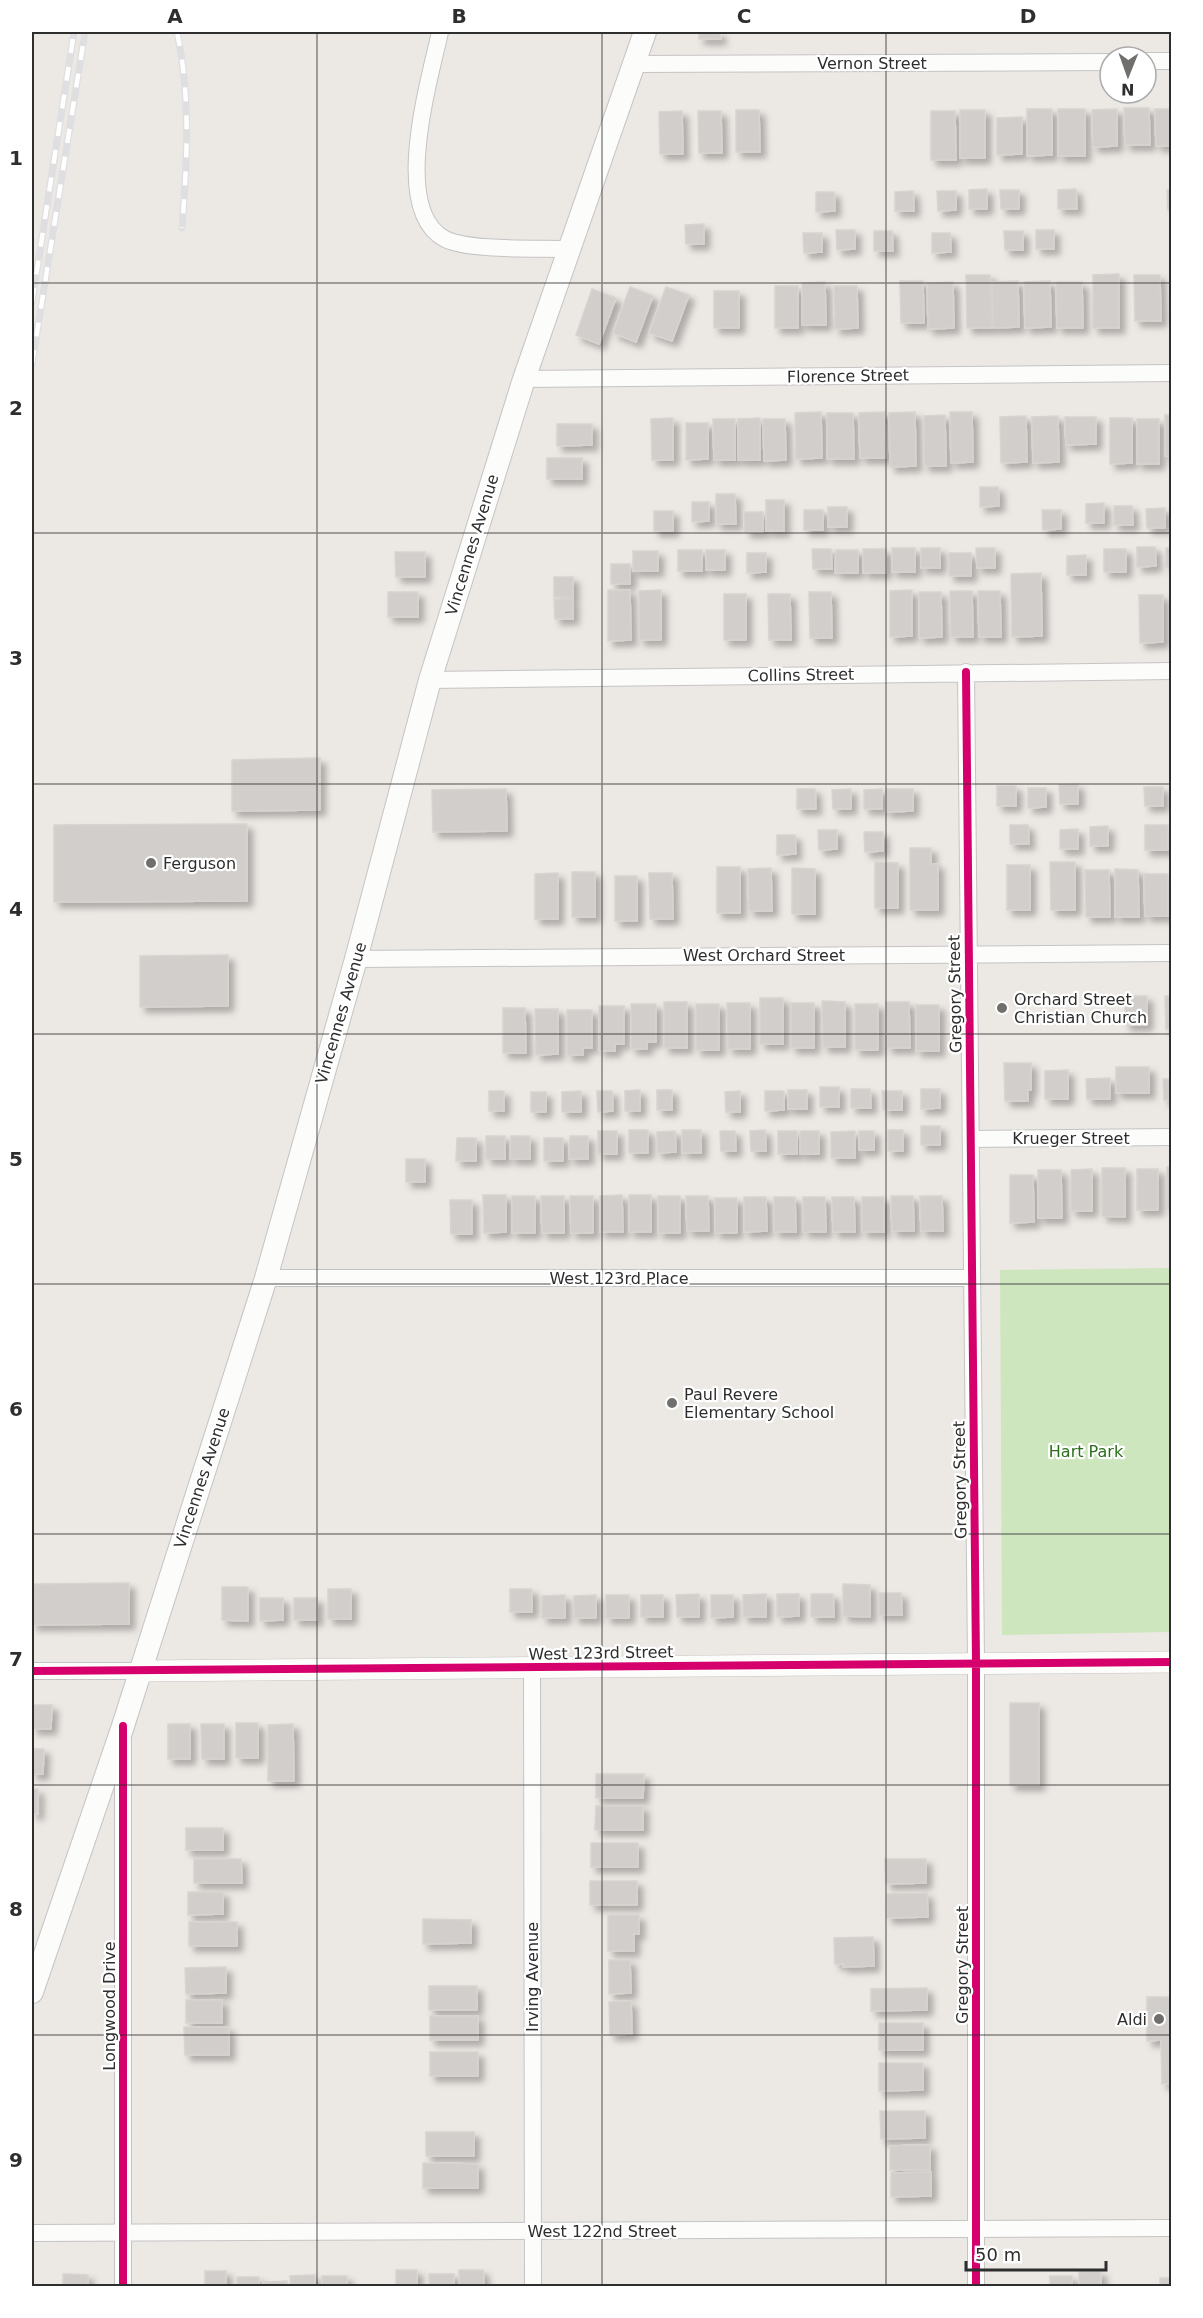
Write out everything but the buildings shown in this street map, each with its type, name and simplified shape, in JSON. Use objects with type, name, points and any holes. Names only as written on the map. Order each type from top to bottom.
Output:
[{"type":"main road","name":"Vincennes Avenue","points":[[32,1992],[123,1726],[138,1671],[266,1278],[356,959],[430,680],[524,379],[567,249],[645,32]]},
{"type":"street","points":[[440,32],[418,150],[418,193],[427,222],[446,240],[467,244],[567,249]]},
{"type":"street","name":"Vernon Street","points":[[633,64],[1098,62]]},
{"type":"street","name":"Florence Street","points":[[524,379],[1172,373]]},
{"type":"street","name":"Collins Street","points":[[430,680],[1172,671]]},
{"type":"street","name":"Gregory Street","points":[[966,672],[976,1662],[976,2286]]},
{"type":"street","name":"West Orchard Street","points":[[356,959],[1172,953]]},
{"type":"street","name":"Krueger Street","points":[[970,1139],[1172,1137]]},
{"type":"street","name":"West 123rd Place","points":[[266,1278],[972,1278]]},
{"type":"street","name":"West 123rd Street","points":[[32,1671],[1172,1662]]},
{"type":"street","name":"Irving Avenue","points":[[532,1667],[533,2286]]},
{"type":"street","name":"Longwood Drive","points":[[123,1726],[123,2286]]},
{"type":"street","name":"West 122nd Street","points":[[32,2233],[1172,2228]]},
{"type":"green space","name":"Hart Park","points":[[1171,1268],[1171,1632],[1002,1635],[1000,1270]]},
{"type":"railway","points":[[32,302],[74,32]]},
{"type":"railway","points":[[32,364],[85,32]]},
{"type":"railway","points":[[177,32],[186,105],[182,228]]},
{"type":"cycle path","points":[[966,672],[976,1662],[976,2286]]},
{"type":"cycle path","points":[[32,1671],[1172,1662]]},
{"type":"cycle path","points":[[123,1726],[123,2286]]},
{"type":"place","name":"Ferguson","points":[[151,863]]},
{"type":"place","name":"Orchard Street Christian Church","points":[[1002,1008]]},
{"type":"place","name":"Paul Revere Elementary School","points":[[672,1403]]},
{"type":"place","name":"Aldi","points":[[1159,2019]]}]
